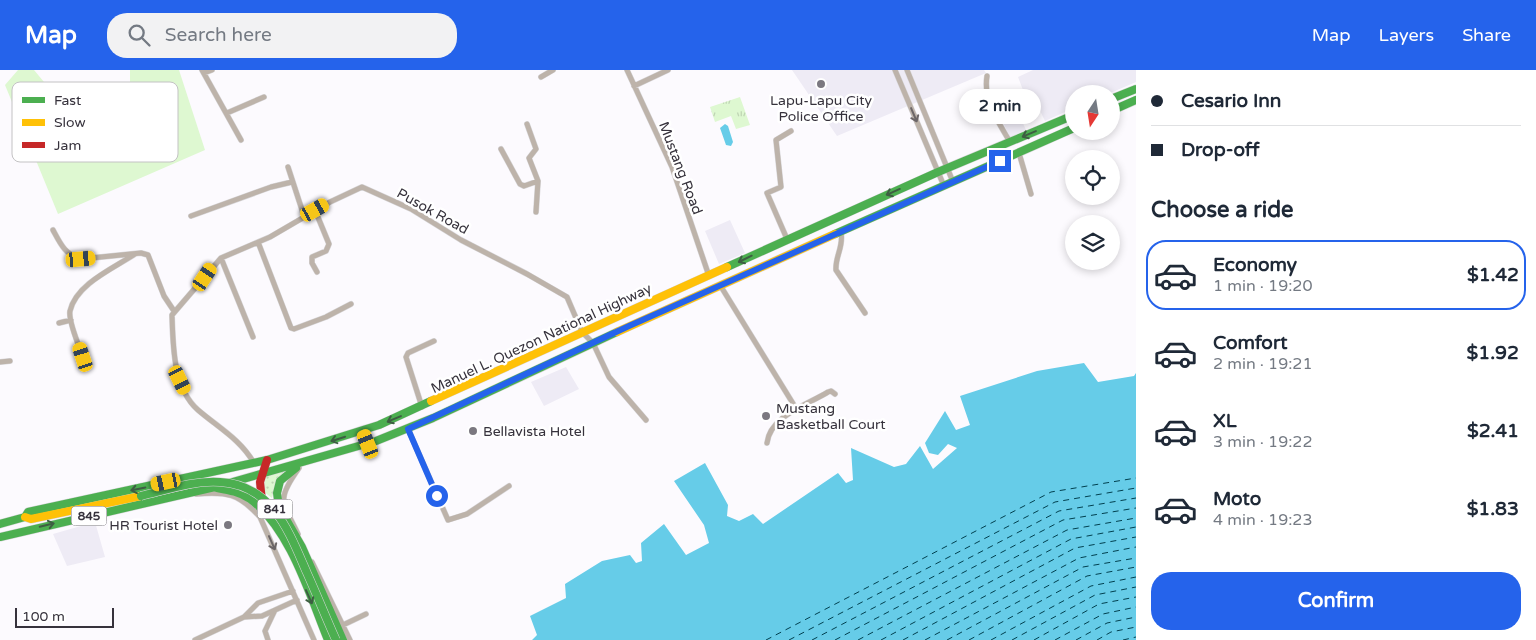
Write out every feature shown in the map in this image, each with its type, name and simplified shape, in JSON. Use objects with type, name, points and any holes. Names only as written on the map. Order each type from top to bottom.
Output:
[{"type":"main road","points":[[1120,95],[1136,89]]},
{"type":"main road","points":[[1120,107],[1136,100]]},
{"type":"main road","name":"Manuel L. Quezon National Highway","points":[[0,524],[25,517],[28,512],[267,460],[363,431],[422,407],[787,239],[947,168],[1065,119]]},
{"type":"main road","name":"Manuel L. Quezon National Highway","points":[[0,537],[215,488],[303,464],[368,444],[408,429],[720,285],[1065,132]]},
{"type":"main road","points":[[363,431],[368,444]]},
{"type":"main road","points":[[267,460],[261,475],[261,498],[269,518]]},
{"type":"main road","points":[[303,464],[285,475],[278,488],[279,507],[302,547],[343,640]]},
{"type":"main road","name":"841","points":[[25,517],[32,520],[215,480],[236,484],[266,499],[285,523],[336,640]]},
{"type":"main road","name":"841","points":[[215,488],[250,499],[269,518],[290,553],[328,640]]},
{"type":"street","points":[[212,70],[203,72],[241,140]]},
{"type":"street","points":[[541,77],[553,70]]},
{"type":"street","name":"Mustang Road","points":[[627,70],[672,167],[709,276]]},
{"type":"street","points":[[634,86],[668,70]]},
{"type":"street","points":[[895,70],[944,186]]},
{"type":"street","points":[[907,70],[953,182]]},
{"type":"street","points":[[987,76],[985,91],[992,110],[1010,142]]},
{"type":"street","points":[[227,113],[264,97]]},
{"type":"street","points":[[527,124],[536,149],[529,158],[538,181],[536,212]]},
{"type":"street","points":[[787,239],[767,193],[781,187],[776,140],[791,131]]},
{"type":"street","points":[[501,149],[520,184],[524,186],[538,181]]},
{"type":"street","points":[[1019,153],[1031,194]]},
{"type":"street","points":[[288,167],[304,216]]},
{"type":"street","points":[[191,216],[271,187],[292,182]]},
{"type":"street","name":"Pusok Road","points":[[174,311],[198,287],[221,258],[258,242],[315,210],[362,187],[394,201],[461,240],[564,295],[582,332],[593,343],[609,376],[646,420]]},
{"type":"street","points":[[315,210],[329,244],[326,251],[312,257],[312,263],[317,272]]},
{"type":"street","points":[[53,230],[64,249],[72,256],[81,259],[135,254],[148,255],[164,296],[174,311],[172,315],[174,360],[180,380],[191,402],[214,423],[231,434],[254,463]]},
{"type":"street","points":[[841,232],[843,242],[835,261],[836,270],[865,313]]},
{"type":"street","points":[[258,242],[291,328],[294,329],[326,317],[351,304]]},
{"type":"street","points":[[83,357],[70,311],[78,296],[90,284],[135,254]]},
{"type":"street","points":[[221,258],[253,337]]},
{"type":"street","points":[[720,285],[797,410]]},
{"type":"street","points":[[59,323],[71,320]]},
{"type":"street","points":[[422,407],[406,357],[408,353],[434,341]]},
{"type":"street","points":[[0,362],[10,361]]},
{"type":"street","points":[[766,443],[773,426],[828,392],[831,391],[835,394]]},
{"type":"street","points":[[408,429],[448,520],[466,514],[509,486]]},
{"type":"street","points":[[303,464],[286,486],[283,504],[350,640]]},
{"type":"street","points":[[178,496],[212,493],[229,495],[246,502],[260,517],[314,640]]},
{"type":"street","points":[[196,640],[244,617],[258,603],[293,591]]},
{"type":"street","points":[[244,617],[262,616],[297,600]]},
{"type":"street","points":[[268,640],[265,631],[276,610]]},
{"type":"street","points":[[343,625],[366,614]]},
{"type":"shaded area","points":[[792,70],[984,70],[986,73],[837,136]]},
{"type":"shaded area","points":[[1033,70],[1136,70],[1136,82],[1120,89],[1120,85],[1065,85],[1065,112],[1045,121],[1035,100],[1028,103],[1018,77]]},
{"type":"shaded area","points":[[1016,108],[1026,130],[1010,137],[1000,116]]},
{"type":"shaded area","points":[[730,220],[745,253],[719,264],[705,231]]},
{"type":"shaded area","points":[[566,367],[579,389],[544,406],[531,382]]},
{"type":"shaded area","points":[[95,522],[105,557],[67,566],[53,534]]},
{"type":"green space","points":[[18,70],[34,70],[44,82],[12,82],[12,102],[5,85]]},
{"type":"green space","points":[[130,70],[179,70],[205,150],[178,162],[178,82],[130,82]]},
{"type":"green space","points":[[740,97],[750,125],[736,129],[731,116],[715,122],[710,107]]},
{"type":"green space","points":[[37,162],[177,162],[58,214]]},
{"type":"green space","points":[[284,471],[276,481],[272,498],[264,492],[263,481],[265,475]]},
{"type":"water","points":[[725,124],[728,126],[733,142],[731,146],[726,145],[720,128]]},
{"type":"water","points":[[1084,363],[1098,382],[1134,376],[1136,373],[1136,640],[532,640],[537,635],[530,616],[566,598],[565,584],[602,561],[630,555],[636,563],[642,561],[641,543],[664,524],[686,555],[709,543],[704,525],[674,481],[705,463],[728,505],[727,516],[739,521],[753,514],[763,524],[838,473],[846,483],[853,480],[851,448],[894,467],[906,464],[920,446],[933,469],[957,448],[948,444],[938,455],[929,453],[925,443],[945,411],[956,430],[970,425],[960,396],[1037,371]]},
{"type":"ferry route","points":[[766,640],[1051,492],[1136,478]]},
{"type":"ferry route","points":[[789,640],[1055,502],[1136,488]]},
{"type":"ferry route","points":[[812,640],[1059,511],[1136,498]]},
{"type":"ferry route","points":[[835,640],[1063,520],[1136,508]]},
{"type":"ferry route","points":[[858,640],[1067,530],[1136,518]]},
{"type":"ferry route","points":[[881,640],[1071,539],[1136,527]]},
{"type":"ferry route","points":[[903,640],[1075,548],[1136,537]]},
{"type":"ferry route","points":[[925,640],[1079,558],[1136,547]]},
{"type":"ferry route","points":[[947,640],[1083,567],[1136,558]]},
{"type":"ferry route","points":[[969,640],[1087,576],[1136,567]]},
{"type":"ferry route","points":[[991,640],[1091,586],[1136,577]]},
{"type":"ferry route","points":[[1012,640],[1095,595],[1136,587]]},
{"type":"ferry route","points":[[1034,640],[1099,604],[1136,597]]},
{"type":"ferry route","points":[[1055,640],[1103,614],[1136,607]]},
{"type":"ferry route","points":[[1076,640],[1107,623],[1136,617]]},
{"type":"ferry route","points":[[1097,640],[1111,632],[1136,627]]},
{"type":"ferry route","points":[[1123,640],[1136,637]]},
{"type":"traffic: fast","points":[[1120,95],[1136,89]]},
{"type":"traffic: fast","points":[[1120,107],[1136,100]]},
{"type":"traffic: fast","points":[[727,267],[938,172],[1065,119]]},
{"type":"traffic: fast","points":[[835,234],[1065,132]]},
{"type":"traffic: fast","points":[[0,537],[215,487],[376,441],[433,418],[617,332]]},
{"type":"traffic: fast","points":[[0,524],[25,517],[28,512],[267,460],[379,425],[431,401]]},
{"type":"traffic: fast","points":[[296,468],[280,481],[277,493],[279,507],[302,547],[343,640]]},
{"type":"traffic: fast","points":[[141,496],[200,482],[220,482],[238,485],[266,501],[286,527],[336,640]]},
{"type":"traffic: fast","points":[[217,488],[238,493],[250,499],[277,527],[297,564],[328,640]]},
{"type":"traffic: slow","points":[[617,332],[835,234]]},
{"type":"traffic: slow","points":[[431,401],[727,267]]},
{"type":"traffic: slow","points":[[25,517],[31,519],[141,496]]},
{"type":"traffic: jam","points":[[262,501],[260,482],[267,460]]},
{"type":"place","name":"Lapu-Lapu City Police Office","points":[[821,84]]},
{"type":"place","name":"Mustang Basketball Court","points":[[766,416]]},
{"type":"place","name":"Bellavista Hotel","points":[[473,431]]},
{"type":"place","name":"HR Tourist Hotel","points":[[228,525]]},
{"type":"route","points":[[437,496],[408,429],[629,326],[1000,161]]}]
